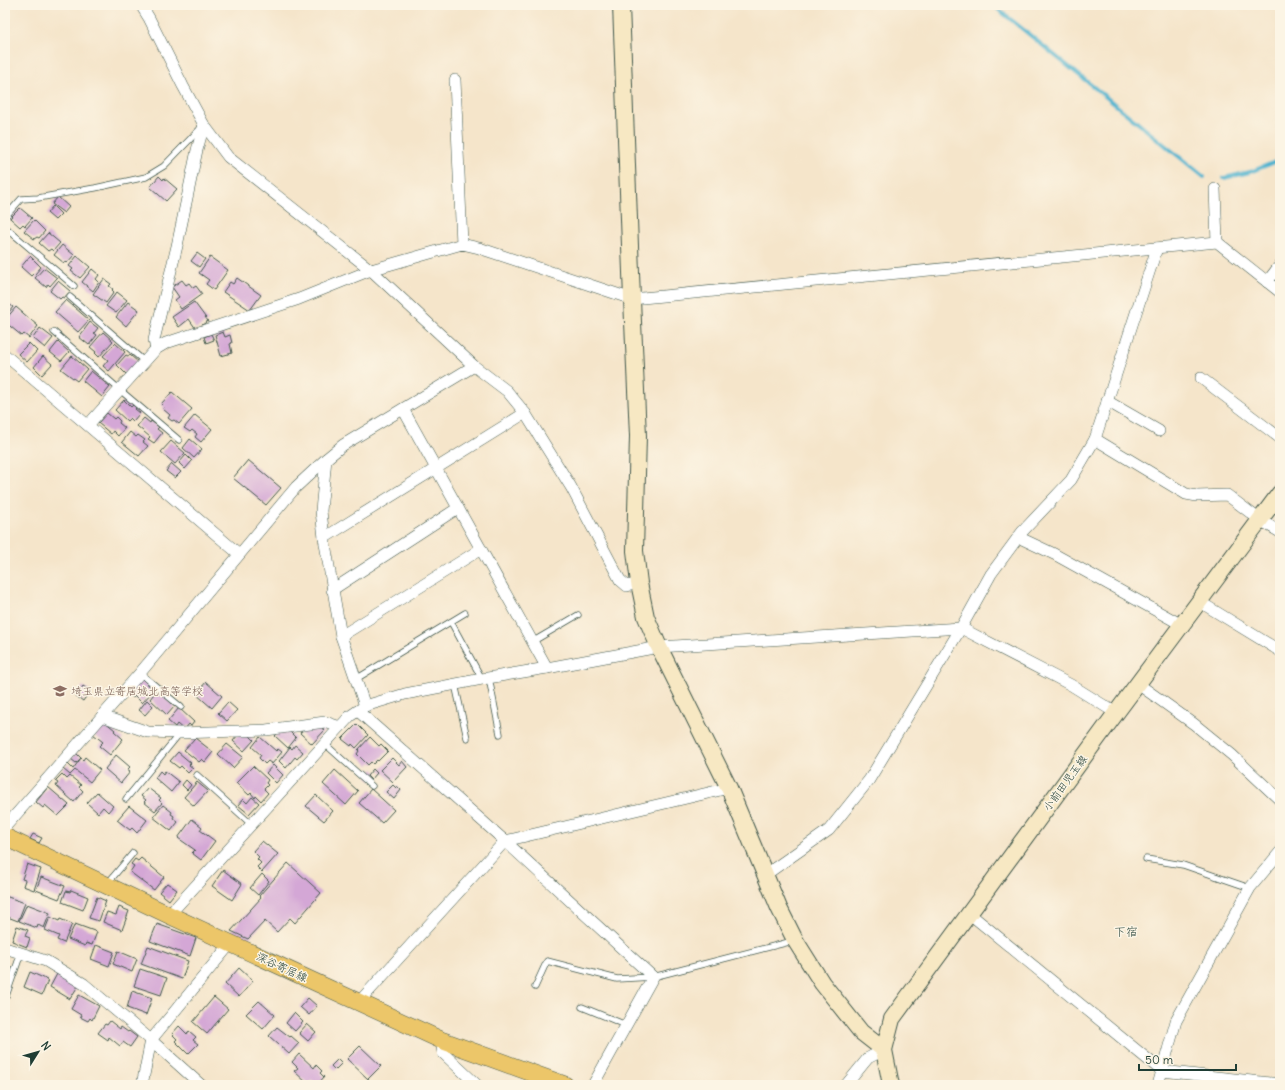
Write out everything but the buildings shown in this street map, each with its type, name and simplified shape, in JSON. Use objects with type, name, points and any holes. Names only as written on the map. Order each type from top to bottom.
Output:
[{"type":"main road","name":"深谷寄居線","points":[[5,837],[169,915],[441,1040],[565,1085]]},
{"type":"street","points":[[141,5],[204,125],[228,157],[371,270],[474,366],[507,390],[525,413],[570,487],[620,580],[627,586],[639,583]]},
{"type":"street","points":[[621,5],[638,436],[635,551],[639,583],[646,617],[659,648],[729,788],[765,875],[795,940],[822,983],[861,1032],[884,1050],[868,1058],[846,1085]]},
{"type":"street","points":[[455,80],[462,244]]},
{"type":"street","points":[[156,349],[154,340],[204,125]]},
{"type":"street","points":[[1215,189],[1217,242]]},
{"type":"street","points":[[88,425],[156,349],[166,343],[299,299],[371,270],[462,244],[479,248],[632,299],[1217,242],[1280,292]]},
{"type":"street","points":[[765,875],[828,830],[869,780],[961,628],[991,574],[1018,537],[1071,480],[1095,439],[1157,248]]},
{"type":"street","points":[[1267,282],[1280,265]]},
{"type":"street","points":[[5,355],[239,554]]},
{"type":"street","points":[[5,827],[140,673],[296,488],[343,445],[474,366]]},
{"type":"street","points":[[1201,378],[1280,438]]},
{"type":"street","points":[[1107,401],[1159,430]]},
{"type":"street","points":[[403,409],[547,668]]},
{"type":"street","points":[[324,538],[525,413]]},
{"type":"street","points":[[1095,439],[1186,494],[1197,496],[1227,495],[1260,520],[1280,532]]},
{"type":"street","points":[[326,459],[321,511],[324,538],[340,636],[356,679],[362,709],[653,977],[593,1085]]},
{"type":"street","name":"小前田児玉線","points":[[891,1085],[884,1050],[892,1019],[1116,713],[1280,493]]},
{"type":"street","points":[[332,590],[458,508]]},
{"type":"street","points":[[1018,537],[1054,554],[1182,625]]},
{"type":"street","points":[[340,636],[481,549]]},
{"type":"street","points":[[1200,602],[1280,651]]},
{"type":"street","points":[[169,915],[350,716],[362,709],[405,694],[486,678],[659,648],[961,628],[1070,685],[1116,713]]},
{"type":"street","points":[[1138,684],[1194,724],[1232,755],[1280,800]]},
{"type":"street","points":[[102,716],[148,732],[180,733],[266,730],[324,722],[340,727]]},
{"type":"street","points":[[359,1002],[505,842],[729,788]]},
{"type":"street","points":[[1158,1085],[1176,1021],[1250,888],[1280,852]]},
{"type":"street","points":[[970,914],[1162,1071],[1280,1084]]},
{"type":"street","points":[[142,1085],[151,1040],[231,943]]},
{"type":"street","points":[[5,948],[46,961],[84,984],[151,1040],[201,1085]]},
{"type":"street","points":[[441,1040],[443,1053],[477,1085]]},
{"type":"lane","points":[[5,217],[21,199],[38,198],[95,188],[146,177],[164,166],[204,125]]},
{"type":"lane","points":[[5,227],[74,286]]},
{"type":"lane","points":[[70,297],[145,362]]},
{"type":"lane","points":[[54,332],[179,440]]},
{"type":"lane","points":[[356,679],[465,613]]},
{"type":"lane","points":[[532,642],[578,615]]},
{"type":"lane","points":[[450,622],[486,678],[500,734]]},
{"type":"lane","points":[[140,673],[181,707]]},
{"type":"lane","points":[[455,684],[467,738]]},
{"type":"lane","points":[[126,799],[180,733]]},
{"type":"lane","points":[[325,744],[372,786]]},
{"type":"lane","points":[[197,775],[251,824]]},
{"type":"lane","points":[[106,885],[133,853]]},
{"type":"lane","points":[[1146,859],[1183,865],[1250,888]]},
{"type":"lane","points":[[535,987],[547,961],[617,979],[653,977],[795,940]]},
{"type":"lane","points":[[6,996],[21,953]]},
{"type":"lane","points":[[582,1007],[626,1025]]},
{"type":"waterway","points":[[993,5],[1204,177]]},
{"type":"waterway","points":[[1224,178],[1250,172],[1280,160]]},
{"type":"railway","points":[[5,7],[10,5]]},
{"type":"place","name":"埼玉県立寄居城北高等学校","points":[[60,691]]},
{"type":"district","name":"下宿","points":[[1126,931]]}]
